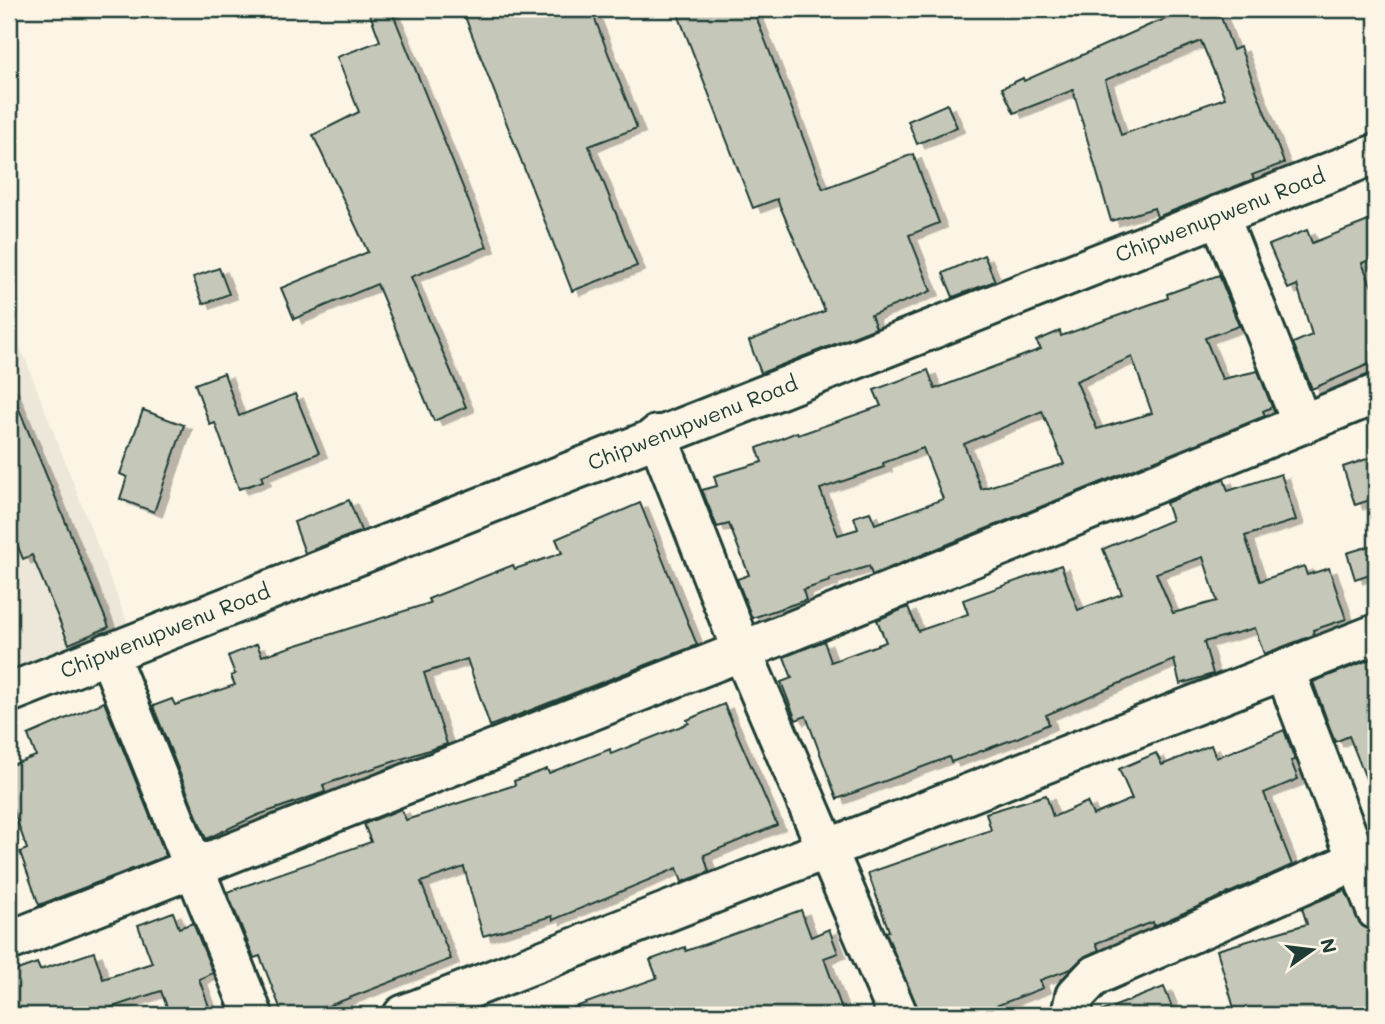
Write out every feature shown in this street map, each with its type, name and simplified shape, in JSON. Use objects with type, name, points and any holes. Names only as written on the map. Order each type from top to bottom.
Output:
[{"type":"street","name":"Chipwenupwenu Road","points":[[9,693],[657,435],[1376,154]]},
{"type":"street","points":[[1219,215],[1302,424]]},
{"type":"street","points":[[9,941],[742,651],[1376,394]]},
{"type":"street","points":[[657,435],[742,651],[898,1015]]},
{"type":"street","points":[[403,1015],[1376,634]]},
{"type":"street","points":[[108,653],[253,1015]]},
{"type":"street","points":[[1285,671],[1366,856],[1376,910]]},
{"type":"street","points":[[1071,1015],[1075,996],[1094,976],[1272,900],[1366,856]]},
{"type":"shaded area","points":[[9,317],[129,627],[9,671]]},
{"type":"building","points":[[368,9],[391,9],[487,247],[411,277],[466,407],[434,421],[377,284],[294,319],[281,288],[368,252],[313,135],[359,112],[337,57],[380,41]]},
{"type":"building","points":[[462,9],[591,9],[637,128],[589,146],[637,266],[572,291]]},
{"type":"building","points":[[676,9],[753,9],[823,189],[913,154],[939,223],[909,235],[931,291],[871,315],[876,328],[761,373],[749,341],[825,311],[777,199],[753,208]]},
{"type":"building","points":[[1195,9],[1218,9],[1233,50],[1240,47],[1284,163],[1252,175],[1254,179],[1157,217],[1154,208],[1111,221],[1073,90],[1014,113],[1002,88],[1023,78],[1024,81],[1154,23]],"holes":[[[1201,41],[1225,98],[1121,135],[1105,80]]]},
{"type":"building","points":[[947,104],[957,127],[917,144],[908,121]]},
{"type":"building","points":[[1376,218],[1376,257],[1362,263],[1376,297],[1376,361],[1312,389],[1293,343],[1312,335],[1297,285],[1288,289],[1269,245],[1307,230],[1312,243]]},
{"type":"building","points":[[984,255],[995,281],[953,297],[943,273]]},
{"type":"building","points":[[219,268],[229,294],[203,304],[193,277]]},
{"type":"building","points":[[1219,275],[1239,326],[1205,338],[1222,379],[1258,371],[1272,407],[1263,411],[1265,416],[872,575],[869,566],[829,579],[830,581],[803,590],[806,600],[752,618],[737,579],[749,575],[729,524],[717,527],[702,490],[717,486],[714,476],[762,462],[757,448],[797,432],[798,435],[881,406],[874,390],[928,370],[935,389],[1041,349],[1036,341],[1060,331],[1061,336],[1168,298],[1167,294]],"holes":[[[1132,357],[1152,413],[1097,429],[1076,381]],[[1042,411],[1064,464],[981,489],[964,444]],[[923,448],[943,499],[875,524],[870,512],[854,517],[858,529],[838,535],[820,489],[884,467],[883,463]]]},
{"type":"building","points":[[224,373],[239,416],[295,394],[319,453],[261,476],[263,481],[239,489],[215,423],[210,425],[195,384]]},
{"type":"building","points":[[9,385],[109,627],[69,644],[32,555],[23,559],[9,525]]},
{"type":"building","points":[[143,410],[184,425],[154,512],[120,499],[127,477],[120,474]]},
{"type":"building","points":[[1376,456],[1376,498],[1355,505],[1343,467]]},
{"type":"building","points":[[1281,474],[1296,520],[1245,536],[1260,581],[1304,566],[1307,575],[1329,568],[1346,619],[1313,630],[1314,635],[1264,654],[1255,628],[1204,642],[1213,674],[1180,684],[1174,660],[1046,715],[1049,724],[1017,738],[951,762],[949,757],[837,799],[806,716],[796,720],[781,682],[792,678],[784,657],[824,641],[831,662],[886,642],[877,620],[908,607],[918,631],[968,614],[963,600],[1061,565],[1078,610],[1122,594],[1103,549],[1172,520],[1166,503],[1224,479],[1228,491]],"holes":[[[1203,557],[1217,601],[1173,613],[1156,573]]]},
{"type":"building","points":[[349,500],[361,531],[305,553],[294,522]]},
{"type":"building","points":[[640,503],[697,645],[490,726],[467,659],[424,673],[447,744],[323,785],[325,792],[258,815],[206,839],[153,706],[172,699],[175,705],[235,685],[231,676],[235,674],[228,656],[257,644],[262,656],[430,603],[428,599],[513,565],[515,569],[562,553],[556,539]]},
{"type":"building","points":[[1376,544],[1376,572],[1355,579],[1347,553]]},
{"type":"building","points":[[1376,657],[1375,801],[1349,736],[1335,742],[1313,682]]},
{"type":"building","points":[[104,702],[166,856],[39,905],[20,852],[27,849],[9,798],[9,766],[36,756],[28,735]]},
{"type":"building","points":[[724,704],[777,825],[704,855],[709,872],[682,882],[677,868],[553,920],[552,916],[483,936],[464,867],[421,882],[451,959],[305,1015],[283,1015],[260,956],[254,958],[227,892],[371,842],[364,824],[401,809],[406,820],[515,785],[514,781],[547,769],[549,773],[610,749],[611,754],[689,723],[687,720]]},
{"type":"building","points":[[1284,730],[1295,760],[1291,761],[1298,779],[1264,793],[1292,865],[1154,926],[1153,922],[1096,943],[1099,950],[1085,956],[1071,969],[1040,980],[1043,988],[972,1015],[919,1015],[886,932],[889,931],[868,873],[991,830],[986,813],[1046,795],[1053,817],[1087,802],[1093,815],[1132,799],[1119,769],[1156,753],[1162,765],[1211,745],[1216,758]]},
{"type":"building","points":[[1345,890],[1362,926],[1376,931],[1376,1015],[1335,1015],[1332,1006],[1309,1015],[1236,1015],[1217,950],[1307,924],[1302,908]]},
{"type":"building","points":[[801,910],[811,937],[829,929],[838,953],[824,958],[844,1015],[562,1015],[561,1012],[657,978],[650,960],[685,947],[686,951]]},
{"type":"building","points":[[173,912],[179,928],[193,923],[213,973],[199,979],[212,1015],[170,1015],[161,991],[88,1015],[17,1015],[9,993],[9,973],[37,963],[40,970],[94,952],[103,979],[152,963],[138,925]]},
{"type":"building","points":[[1164,987],[1175,1015],[1095,1015],[1095,1014]]}]
